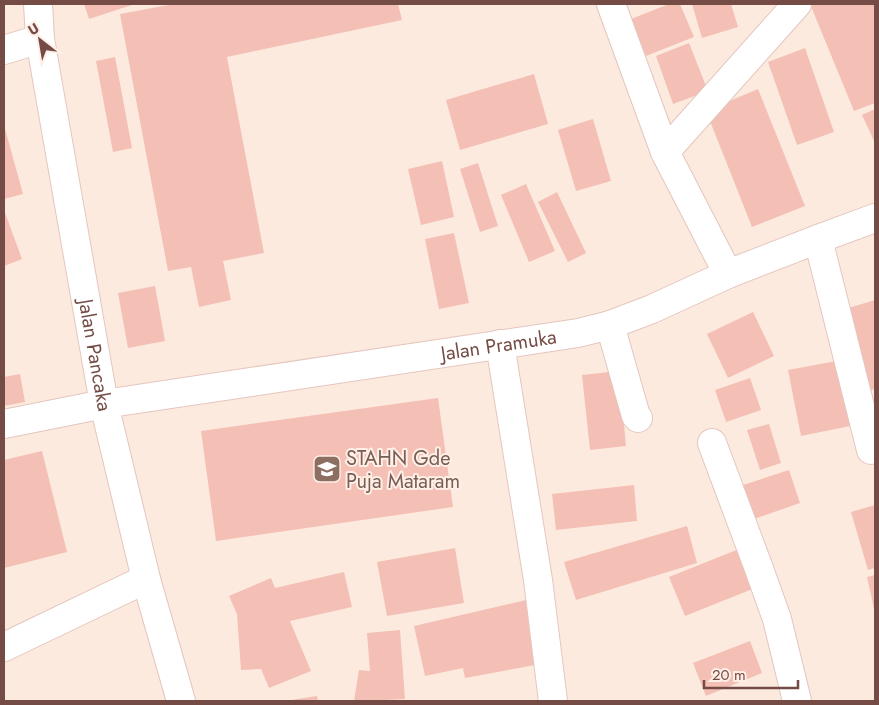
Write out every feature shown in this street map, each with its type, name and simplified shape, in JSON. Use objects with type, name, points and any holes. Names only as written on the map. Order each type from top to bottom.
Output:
[{"type":"street","name":"Jalan Pancaka","points":[[38,4],[40,39],[104,404],[146,579],[181,701]]},
{"type":"street","points":[[611,4],[665,152],[728,274]]},
{"type":"street","points":[[665,152],[798,4]]},
{"type":"street","points":[[4,50],[40,39]]},
{"type":"street","name":"Jalan Pramuka","points":[[4,424],[104,404],[578,333],[610,325],[728,274],[818,238],[875,218]]},
{"type":"street","points":[[818,238],[871,450]]},
{"type":"street","points":[[610,325],[638,418]]},
{"type":"street","points":[[500,344],[538,580],[553,701]]},
{"type":"street","points":[[712,443],[777,619],[797,701]]},
{"type":"street","points":[[4,647],[146,579]]},
{"type":"building","points":[[84,4],[135,4],[89,19]]},
{"type":"building","points":[[174,4],[398,4],[402,20],[227,57],[264,253],[223,261],[231,300],[199,307],[191,267],[168,271],[120,14]]},
{"type":"building","points":[[669,4],[680,4],[694,37],[646,56],[631,19]]},
{"type":"building","points":[[692,4],[731,4],[738,27],[702,38]]},
{"type":"building","points":[[810,4],[875,4],[875,103],[854,111]]},
{"type":"building","points":[[689,43],[708,91],[673,104],[656,56]]},
{"type":"building","points":[[805,48],[834,132],[797,145],[768,62]]},
{"type":"building","points":[[115,57],[132,148],[113,152],[96,61]]},
{"type":"building","points":[[534,74],[548,124],[460,150],[446,100]]},
{"type":"building","points":[[758,89],[805,206],[752,227],[706,111]]},
{"type":"building","points":[[875,109],[875,143],[862,115]]},
{"type":"building","points":[[593,119],[611,181],[576,191],[558,130]]},
{"type":"building","points":[[4,125],[23,194],[4,199]]},
{"type":"building","points":[[442,161],[454,217],[421,225],[408,169]]},
{"type":"building","points":[[478,163],[498,226],[480,232],[460,169]]},
{"type":"building","points":[[526,184],[555,251],[529,262],[501,195]]},
{"type":"building","points":[[557,192],[586,253],[568,262],[538,202]]},
{"type":"building","points":[[4,210],[22,259],[4,266]]},
{"type":"building","points":[[454,233],[469,303],[439,309],[425,239]]},
{"type":"building","points":[[155,286],[165,341],[128,348],[118,293]]},
{"type":"building","points":[[875,300],[875,389],[864,392],[842,310]]},
{"type":"building","points":[[753,312],[774,356],[728,378],[707,334]]},
{"type":"building","points":[[842,360],[855,425],[801,436],[788,370]]},
{"type":"building","points":[[619,371],[626,446],[590,450],[582,375]]},
{"type":"building","points":[[20,374],[25,402],[4,406],[4,377]]},
{"type":"building","points":[[750,378],[761,410],[726,422],[715,390]]},
{"type":"building","name":"STAHN Gde Puja Mataram","points":[[438,398],[453,507],[216,541],[201,431]]},
{"type":"building","points":[[769,424],[781,463],[760,470],[747,430]]},
{"type":"building","points":[[42,451],[67,552],[4,568],[4,460]]},
{"type":"building","points":[[789,470],[800,503],[754,519],[743,485]]},
{"type":"building","points":[[634,485],[637,521],[556,530],[552,494]]},
{"type":"building","points":[[875,505],[875,568],[868,570],[851,512]]},
{"type":"building","points":[[687,526],[697,563],[576,600],[564,562]]},
{"type":"building","points":[[455,548],[464,603],[387,616],[377,562]]},
{"type":"building","points":[[739,549],[755,588],[685,616],[669,577]]},
{"type":"building","points":[[344,572],[352,607],[290,621],[311,671],[269,688],[261,669],[241,670],[237,614],[229,596],[271,578],[275,588]]},
{"type":"building","points":[[875,575],[875,609],[874,609],[867,577]]},
{"type":"building","points":[[526,600],[537,651],[532,652],[535,665],[465,678],[463,668],[425,676],[414,626]]},
{"type":"building","points":[[400,630],[405,699],[354,701],[359,670],[370,671],[367,633]]},
{"type":"building","points":[[750,641],[762,673],[706,696],[693,663]]},
{"type":"building","points":[[317,696],[318,701],[291,701],[291,700]]},
{"type":"place","name":"STAHN Gde Puja Mataram","points":[[327,469]]}]
